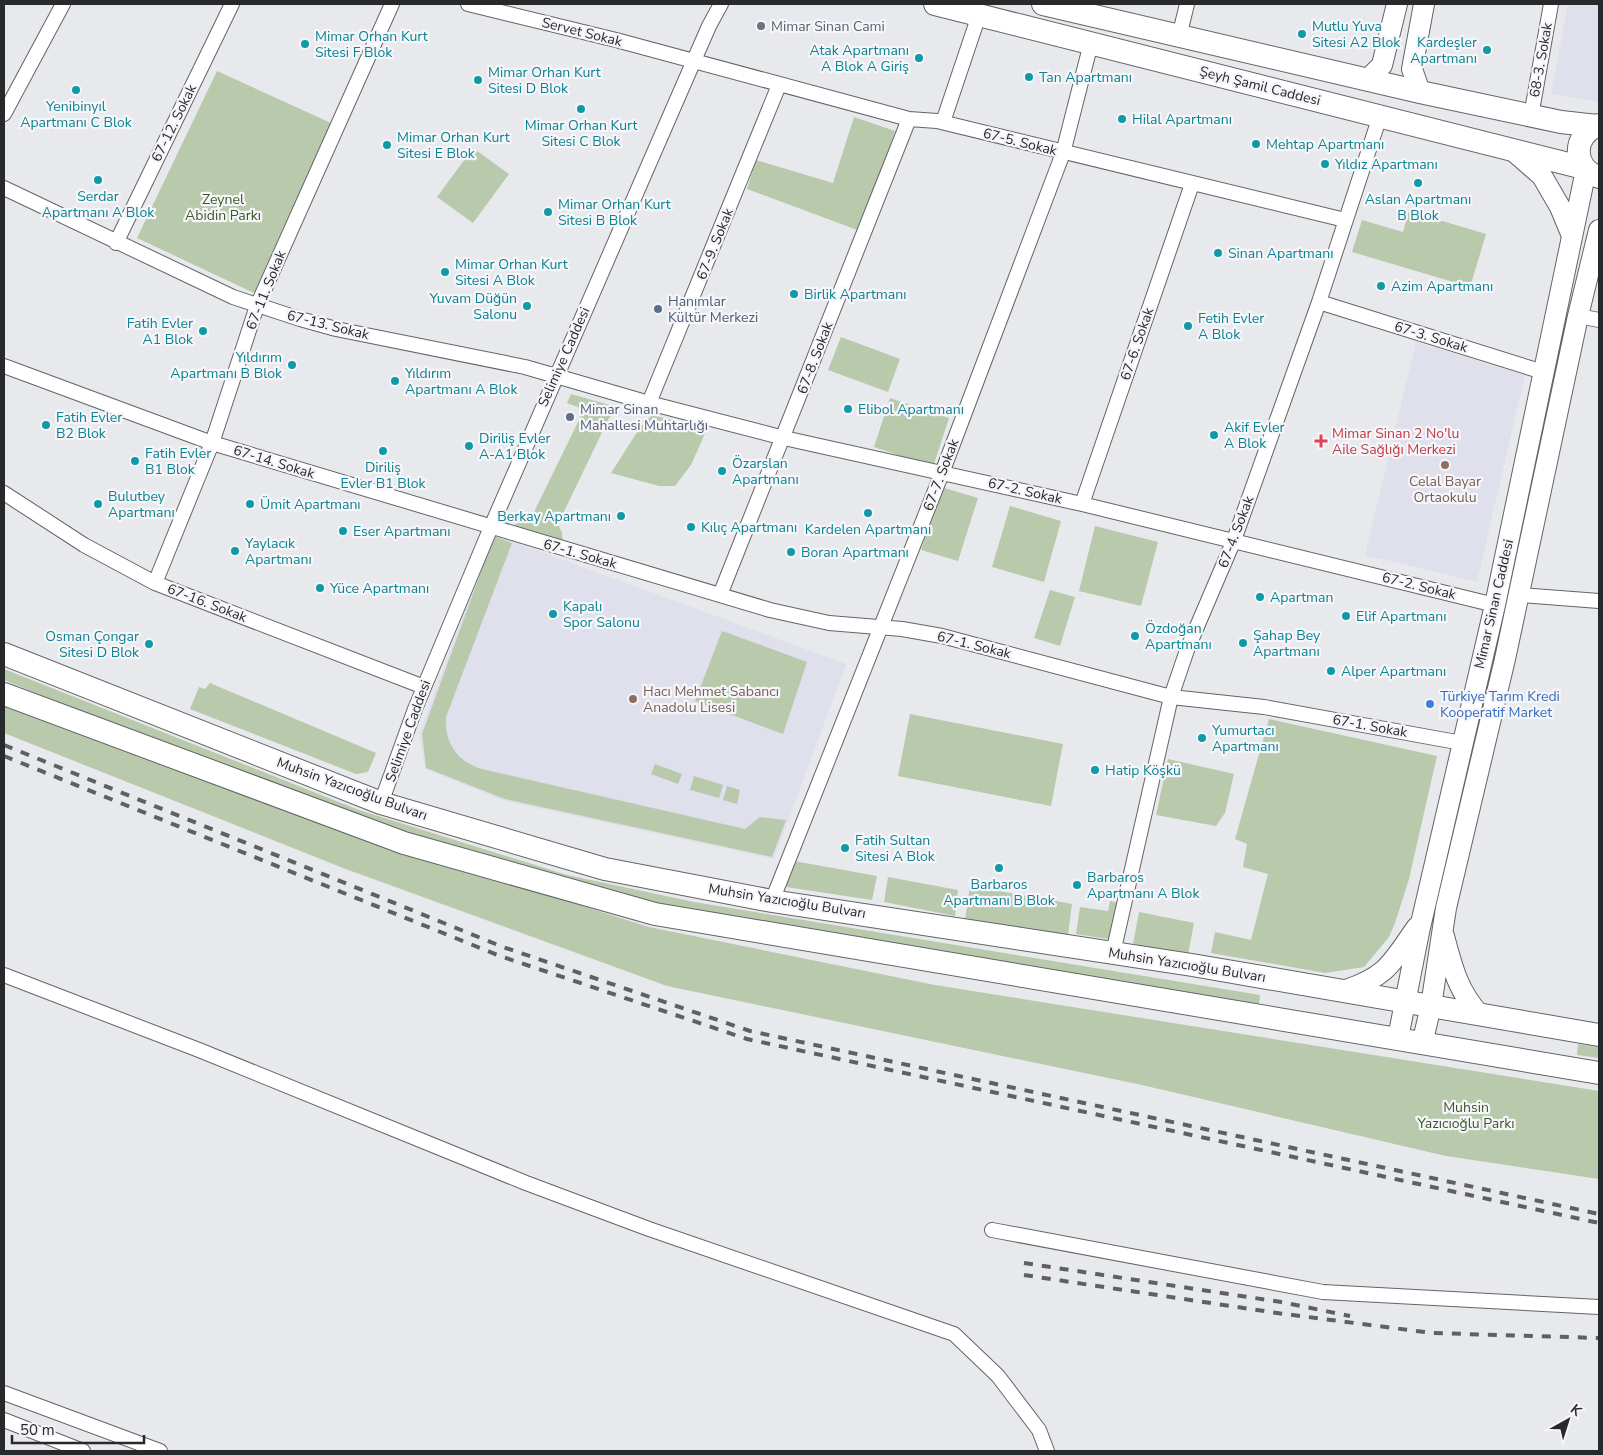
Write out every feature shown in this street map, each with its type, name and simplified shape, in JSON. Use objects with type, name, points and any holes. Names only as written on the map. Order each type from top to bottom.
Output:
[{"type":"main road","name":"Şeyh Şamil Caddesi","points":[[936,4],[1511,149],[1590,172]]},
{"type":"main road","name":"Şeyh Şamil Caddesi","points":[[1043,4],[1420,92],[1530,116],[1580,125],[1598,126]]},
{"type":"main road","points":[[1590,172],[1578,153],[1579,143],[1588,131],[1598,126]]},
{"type":"main road","name":"Muhsin Yazıcıoğlu Bulvarı","points":[[4,654],[382,803],[604,869],[772,900],[1346,990],[1599,1035]]},
{"type":"main road","points":[[4,694],[404,843],[655,914],[1599,1073]]},
{"type":"street","points":[[4,114],[63,4]]},
{"type":"street","name":"67-12. Sokak","points":[[116,243],[232,4]]},
{"type":"street","name":"67-11. Sokak","points":[[155,583],[212,443],[257,306],[392,4]]},
{"type":"street","name":"Servet Sokak","points":[[468,4],[695,62]]},
{"type":"street","name":"Selimiye Caddesi","points":[[709,26],[714,4]]},
{"type":"street","name":"Selimiye Caddesi","points":[[382,803],[424,686],[490,527],[695,62],[709,26],[721,4]]},
{"type":"street","points":[[1180,37],[1188,4]]},
{"type":"street","points":[[1366,80],[1382,65],[1397,4]]},
{"type":"street","points":[[1420,92],[1412,69],[1424,4]]},
{"type":"street","name":"68-3. Sokak","points":[[1530,116],[1551,4]]},
{"type":"street","points":[[943,122],[979,15]]},
{"type":"street","name":"67-7. Sokak","points":[[772,900],[942,473],[1063,153],[1091,43]]},
{"type":"street","name":"67-5. Sokak","points":[[695,62],[909,119],[943,122],[1063,153],[1345,220]]},
{"type":"street","name":"67-9. Sokak","points":[[649,403],[779,85]]},
{"type":"street","name":"67-4. Sokak","points":[[1113,953],[1171,697],[1188,650],[1234,540],[1319,302],[1380,116]]},
{"type":"street","name":"67-8. Sokak","points":[[720,595],[784,438],[909,119]]},
{"type":"street","points":[[1511,149],[1542,176],[1560,207],[1572,236]]},
{"type":"street","name":"Mimar Sinan Caddesi","points":[[1398,1038],[1421,922],[1494,605],[1572,236],[1590,172]]},
{"type":"street","name":"67-6. Sokak","points":[[1082,504],[1192,184]]},
{"type":"street","name":"67-13. Sokak","points":[[4,188],[116,243],[257,306],[336,329],[446,350],[556,375]]},
{"type":"street","name":"Mimar Sinan Caddesi","points":[[1422,1044],[1431,1006],[1442,928],[1520,595],[1578,316],[1599,230]]},
{"type":"street","name":"67-3. Sokak","points":[[1319,302],[1543,372]]},
{"type":"street","points":[[1578,316],[1599,320]]},
{"type":"street","name":"67-14. Sokak","points":[[4,366],[212,443],[490,527]]},
{"type":"street","name":"67-2. Sokak","points":[[556,375],[649,403],[784,438],[1082,504],[1494,605]]},
{"type":"street","name":"67-16. Sokak","points":[[4,493],[84,545],[155,583],[424,686]]},
{"type":"street","name":"67-1. Sokak","points":[[490,527],[770,610],[829,623],[880,627],[942,636],[1171,697],[1264,707],[1462,743]]},
{"type":"street","points":[[1520,595],[1599,601]]},
{"type":"street","points":[[1346,990],[1367,983],[1384,972],[1421,922]]},
{"type":"street","points":[[1442,928],[1456,981],[1466,998],[1480,1015]]},
{"type":"street","points":[[4,975],[640,1226],[954,1334],[998,1376],[1039,1430],[1047,1451]]},
{"type":"street","points":[[992,1230],[1323,1292],[1599,1307]]},
{"type":"street","points":[[4,1394],[160,1451]]},
{"type":"street","points":[[4,1420],[83,1451]]},
{"type":"shaded area","points":[[1568,4],[1599,4],[1599,102],[1551,94]]},
{"type":"shaded area","name":"Celal Bayar Ortaokulu","points":[[1416,342],[1525,375],[1477,582],[1365,555]]},
{"type":"shaded area","name":"Hacı Mehmet Sabancı Anadolu Lisesi","points":[[493,534],[846,664],[774,859],[504,801],[425,769],[419,734]]},
{"type":"green space","name":"Zeynel Abidin Parkı","points":[[217,71],[331,123],[254,293],[137,238]]},
{"type":"green space","points":[[854,117],[895,131],[860,231],[747,189],[756,160],[833,183]]},
{"type":"green space","points":[[473,148],[509,174],[473,223],[437,197]]},
{"type":"green space","points":[[1409,211],[1486,234],[1470,287],[1352,252],[1362,220],[1403,232]]},
{"type":"green space","points":[[841,337],[900,359],[888,392],[828,370]]},
{"type":"green space","points":[[571,394],[620,408],[609,418],[558,524],[562,533],[563,544],[513,526],[534,512],[579,420],[583,409],[567,403]]},
{"type":"green space","points":[[890,398],[949,418],[933,467],[874,447]]},
{"type":"green space","points":[[652,415],[707,429],[691,465],[675,486],[659,486],[611,473],[641,426]]},
{"type":"green space","points":[[941,487],[978,498],[958,561],[921,550]]},
{"type":"green space","points":[[1010,506],[1061,521],[1044,582],[992,567]]},
{"type":"green space","points":[[1095,526],[1158,542],[1141,606],[1079,591]]},
{"type":"green space","points":[[494,536],[512,543],[446,717],[447,735],[459,756],[473,766],[482,769],[745,829],[760,817],[786,820],[772,857],[505,799],[426,768],[422,734]]},
{"type":"green space","points":[[1050,590],[1075,597],[1060,646],[1034,638]]},
{"type":"green space","points":[[722,631],[807,662],[783,734],[695,701]]},
{"type":"green space","points":[[4,669],[359,810],[567,875],[694,902],[1260,995],[1259,1004],[624,898],[454,853],[172,748],[4,680]]},
{"type":"green space","points":[[210,683],[376,753],[368,772],[356,774],[190,709],[199,687],[205,689]]},
{"type":"green space","name":"Muhsin Yazıcıoğlu Parkı","points":[[4,703],[360,836],[649,927],[935,985],[1599,1091],[1599,1179],[1446,1156],[1142,1085],[667,986],[343,868],[4,733]]},
{"type":"green space","points":[[910,714],[1063,744],[1051,806],[898,776]]},
{"type":"green space","points":[[1269,719],[1437,756],[1409,879],[1395,923],[1389,937],[1364,967],[1325,973],[1211,953],[1215,932],[1251,940],[1268,874],[1243,867],[1247,844],[1235,839]]},
{"type":"green space","points":[[1168,759],[1234,774],[1225,813],[1216,826],[1156,815]]},
{"type":"green space","points":[[655,764],[682,774],[678,784],[651,774]]},
{"type":"green space","points":[[694,776],[723,785],[719,798],[690,790]]},
{"type":"green space","points":[[727,786],[740,790],[737,804],[723,800]]},
{"type":"green space","points":[[794,861],[877,876],[872,900],[786,887]]},
{"type":"green space","points":[[888,877],[958,890],[955,916],[884,902]]},
{"type":"green space","points":[[970,886],[1072,904],[1068,935],[965,920]]},
{"type":"green space","points":[[1110,901],[1119,903],[1114,940],[1076,934],[1080,907],[1108,911]]},
{"type":"green space","points":[[1139,912],[1194,923],[1188,955],[1133,944]]},
{"type":"green space","points":[[1578,1044],[1599,1047],[1599,1058],[1577,1055]]},
{"type":"railway","points":[[4,745],[503,947],[750,1031],[1599,1214]]},
{"type":"railway","points":[[4,756],[500,956],[747,1039],[1599,1223]]},
{"type":"railway","points":[[1024,1263],[1281,1302],[1350,1316]]},
{"type":"railway","points":[[1024,1275],[1277,1313],[1432,1333],[1599,1338]]},
{"type":"place","name":"Mimar Sinan Cami","points":[[761,26]]},
{"type":"place","name":"Mutlu Yuva Sitesi A2 Blok","points":[[1302,34]]},
{"type":"place","name":"Mimar Orhan Kurt Sitesi F Blok","points":[[305,44]]},
{"type":"place","name":"Kardeşler Apartmanı","points":[[1487,50]]},
{"type":"place","name":"Atak Apartmanı A Blok A Giriş","points":[[919,58]]},
{"type":"place","name":"Tan Apartmanı","points":[[1029,77]]},
{"type":"place","name":"Mimar Orhan Kurt Sitesi D Blok","points":[[478,80]]},
{"type":"place","name":"Yenibinyıl Apartmanı C Blok","points":[[76,90]]},
{"type":"place","name":"Mimar Orhan Kurt Sitesi C Blok","points":[[581,109]]},
{"type":"place","name":"Hilal Apartmanı","points":[[1122,119]]},
{"type":"place","name":"Mehtap Apartmanı","points":[[1256,144]]},
{"type":"place","name":"Mimar Orhan Kurt Sitesi E Blok","points":[[387,145]]},
{"type":"place","name":"Yıldız Apartmanı","points":[[1325,164]]},
{"type":"place","name":"Serdar Apartmanı A Blok","points":[[98,180]]},
{"type":"place","name":"Aslan Apartmanı B Blok","points":[[1418,183]]},
{"type":"place","name":"Mimar Orhan Kurt Sitesi B Blok","points":[[548,212]]},
{"type":"place","name":"Sinan Apartmanı","points":[[1218,253]]},
{"type":"place","name":"Mimar Orhan Kurt Sitesi A Blok","points":[[445,272]]},
{"type":"place","name":"Azim Apartmanı","points":[[1381,286]]},
{"type":"place","name":"Birlik Apartmanı","points":[[794,294]]},
{"type":"place","name":"Yuvam Düğün Salonu","points":[[527,306]]},
{"type":"place","name":"Hanımlar Kültür Merkezi","points":[[658,309]]},
{"type":"place","name":"Fetih Evler A Blok","points":[[1188,326]]},
{"type":"place","name":"Fatih Evler A1 Blok","points":[[203,331]]},
{"type":"place","name":"Yıldırım Apartmanı B Blok","points":[[292,365]]},
{"type":"place","name":"Yıldırım Apartmanı A Blok","points":[[395,381]]},
{"type":"place","name":"Elibol Apartmanı","points":[[848,409]]},
{"type":"place","name":"Mimar Sinan Mahallesi Muhtarlığı","points":[[570,417]]},
{"type":"place","name":"Fatih Evler B2 Blok","points":[[46,425]]},
{"type":"place","name":"Akif Evler A Blok","points":[[1214,435]]},
{"type":"place","name":"Mimar Sinan 2 No'lu Aile Sağlığı Merkezi","points":[[1321,441]]},
{"type":"place","name":"Diriliş Evler A-A1 Blok","points":[[469,446]]},
{"type":"place","name":"Diriliş Evler B1 Blok","points":[[383,451]]},
{"type":"place","name":"Fatih Evler B1 Blok","points":[[135,461]]},
{"type":"place","name":"Celal Bayar Ortaokulu","points":[[1445,465]]},
{"type":"place","name":"Özarslan Apartmanı","points":[[722,471]]},
{"type":"place","name":"Bulutbey Apartmanı","points":[[98,504]]},
{"type":"place","name":"Ümit Apartmanı","points":[[250,504]]},
{"type":"place","name":"Kardelen Apartmanı","points":[[868,513]]},
{"type":"place","name":"Berkay Apartmanı","points":[[621,516]]},
{"type":"place","name":"Kılıç Apartmanı","points":[[691,527]]},
{"type":"place","name":"Eser Apartmanı","points":[[343,531]]},
{"type":"place","name":"Yaylacık Apartmanı","points":[[235,551]]},
{"type":"place","name":"Boran Apartmanı","points":[[791,552]]},
{"type":"place","name":"Yüce Apartmanı","points":[[320,588]]},
{"type":"place","name":"Apartman","points":[[1260,597]]},
{"type":"place","name":"Kapalı Spor Salonu","points":[[553,614]]},
{"type":"place","name":"Elif Apartmanı","points":[[1346,616]]},
{"type":"place","name":"Özdoğan Apartmanı","points":[[1135,636]]},
{"type":"place","name":"Şahap Bey Apartmanı","points":[[1243,643]]},
{"type":"place","name":"Osman Çongar Sitesi D Blok","points":[[149,644]]},
{"type":"place","name":"Alper Apartmanı","points":[[1331,671]]},
{"type":"place","name":"Hacı Mehmet Sabancı Anadolu Lisesi","points":[[633,699]]},
{"type":"place","name":"Türkiye Tarım Kredi Kooperatif Market","points":[[1430,704]]},
{"type":"place","name":"Yumurtacı Apartmanı","points":[[1202,738]]},
{"type":"place","name":"Hatip Köşkü","points":[[1095,770]]},
{"type":"place","name":"Fatih Sultan Sitesi A Blok","points":[[845,848]]},
{"type":"place","name":"Barbaros Apartmanı B Blok","points":[[999,868]]},
{"type":"place","name":"Barbaros Apartmanı A Blok","points":[[1077,885]]}]
